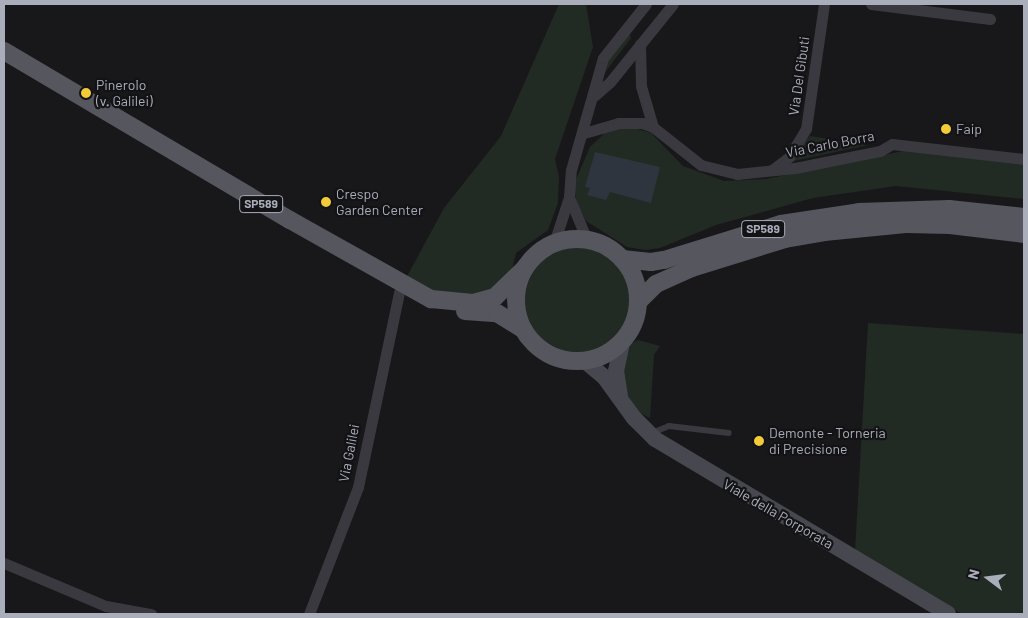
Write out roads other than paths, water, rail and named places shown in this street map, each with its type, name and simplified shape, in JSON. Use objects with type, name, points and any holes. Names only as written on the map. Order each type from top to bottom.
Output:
[{"type":"main road","name":"SP589","points":[[4,50],[298,225],[431,299],[473,303],[495,297],[542,250],[554,243],[587,240],[606,246],[622,259],[634,279],[638,302],[636,317],[622,342],[605,355],[584,362],[566,361],[549,355],[534,344],[523,329],[497,313],[440,310],[399,292],[4,60]]},
{"type":"main road","name":"SP589","points":[[622,259],[652,262],[664,260],[771,227],[859,212],[949,209],[1024,217]]},
{"type":"main road","name":"SP589","points":[[638,302],[656,284],[692,268],[785,239],[824,232],[906,224],[950,225],[1024,234]]},
{"type":"main road","name":"SP589","points":[[523,329],[516,298],[524,270]]},
{"type":"street","points":[[554,243],[569,197],[572,170],[604,58],[646,4]]},
{"type":"street","points":[[594,96],[610,82],[673,4]]},
{"type":"street","name":"Via Del Gibuti","points":[[772,170],[788,157],[806,129],[824,4]]},
{"type":"street","points":[[871,4],[990,19]]},
{"type":"street","points":[[633,20],[648,33]]},
{"type":"street","points":[[640,44],[641,86],[653,127]]},
{"type":"street","points":[[584,133],[630,121],[653,127]]},
{"type":"street","name":"Via Carlo Borra","points":[[653,127],[675,148],[701,165],[719,172],[737,174],[772,170],[880,151],[892,144],[1024,159]]},
{"type":"street","points":[[569,197],[587,240]]},
{"type":"street","name":"Via Galilei","points":[[309,614],[358,487],[399,292]]},
{"type":"street","points":[[621,398],[616,372],[622,342]]},
{"type":"street","name":"Viale della Porporata","points":[[584,362],[605,378],[650,434],[720,480],[948,614]]},
{"type":"street","points":[[4,563],[99,603],[151,614]]},
{"type":"lane","points":[[650,434],[669,426],[729,433]]},
{"type":"place","name":"Pinerolo (v. Galilei)","points":[[86,93]]},
{"type":"place","name":"Faip","points":[[946,129]]},
{"type":"place","name":"Crespo Garden Center","points":[[326,202]]},
{"type":"place","name":"Demonte - Torneria di Precisione","points":[[759,441]]}]
